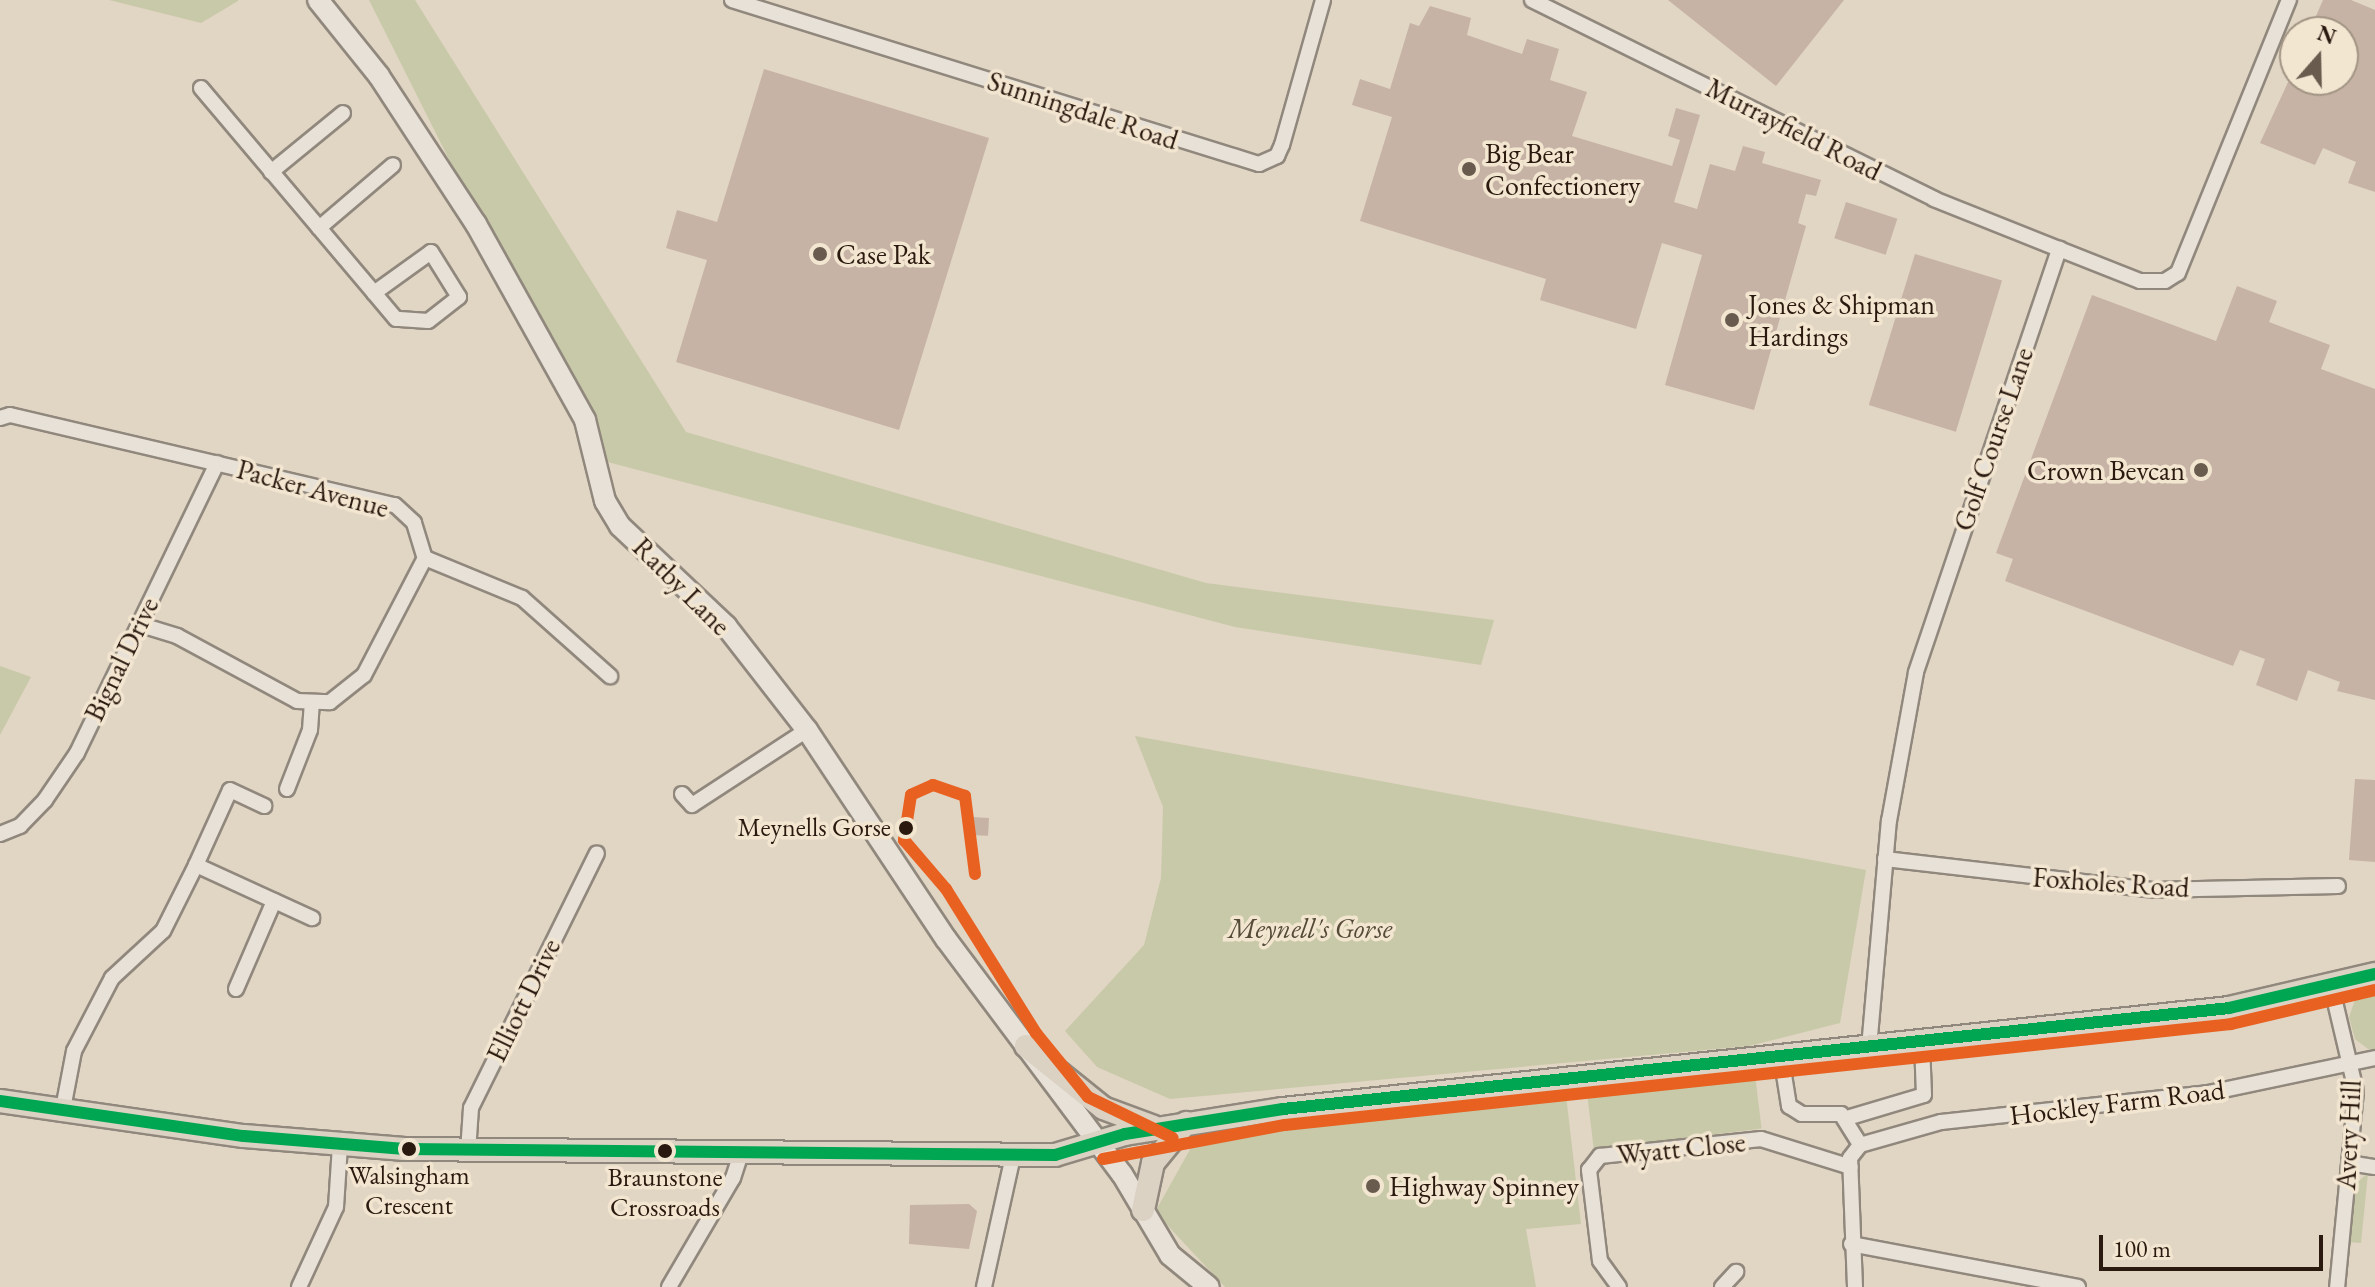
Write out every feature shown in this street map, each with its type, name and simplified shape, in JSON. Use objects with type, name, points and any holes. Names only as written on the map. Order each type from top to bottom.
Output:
[{"type":"main road","name":"Ratby Lane","points":[[318,0],[379,76],[476,224],[585,420],[605,501],[620,526],[726,626],[807,730],[1026,1046],[1100,1143],[1170,1255],[1209,1287]]},
{"type":"main road","points":[[0,1101],[62,1114],[340,1145],[468,1152],[742,1150],[1055,1155],[1186,1123],[2229,1008],[2375,974]]},
{"type":"main road","points":[[1026,1046],[1103,1108],[1159,1128]]},
{"type":"main road","points":[[1143,1210],[1153,1163],[1186,1123]]},
{"type":"street","name":"Sunningdale Road","points":[[732,0],[1259,164],[1277,156],[1282,145],[1323,0]]},
{"type":"street","name":"Murrayfield Road","points":[[1532,0],[1934,199],[2059,249]]},
{"type":"street","points":[[2059,249],[2140,281],[2165,281],[2178,273],[2289,0]]},
{"type":"street","points":[[201,88],[271,172],[396,319],[428,321],[459,297],[431,252],[374,293]]},
{"type":"street","points":[[271,172],[343,113]]},
{"type":"street","points":[[319,228],[393,165]]},
{"type":"street","name":"Golf Course Lane","points":[[1869,1048],[1885,859],[1897,767],[1916,672],[2059,249]]},
{"type":"street","name":"Packer Avenue","points":[[0,418],[10,415],[395,505],[414,523],[425,558]]},
{"type":"street","name":"Bignal Drive","points":[[0,834],[20,826],[45,800],[77,753],[217,463]]},
{"type":"street","points":[[138,624],[177,636],[312,704],[330,702],[355,686],[425,558],[522,598],[610,676]]},
{"type":"street","points":[[287,789],[310,730],[312,704]]},
{"type":"street","points":[[682,794],[692,805],[807,730]]},
{"type":"street","points":[[62,1114],[74,1051],[112,978],[163,931],[230,790],[265,806]]},
{"type":"street","name":"Elliott Drive","points":[[468,1152],[471,1108],[597,853]]},
{"type":"street","name":"Foxholes Road","points":[[1885,859],[2152,890],[2338,886]]},
{"type":"street","points":[[196,865],[312,918]]},
{"type":"street","points":[[236,989],[274,901]]},
{"type":"street","name":"Avery Hill","points":[[2331,985],[2356,1091],[2337,1287]]},
{"type":"street","points":[[1847,1118],[1853,1111],[1919,1099],[1927,1083],[1922,1042]]},
{"type":"street","points":[[1781,1056],[1789,1106],[1802,1114],[1847,1118]]},
{"type":"street","name":"Hockley Farm Road","points":[[1860,1145],[1941,1122],[2209,1093],[2375,1058]]},
{"type":"street","points":[[1847,1118],[1860,1145],[1852,1152],[1851,1167],[1851,1244],[1855,1287]]},
{"type":"street","name":"Wyatt Close","points":[[1619,1287],[1600,1261],[1589,1170],[1600,1156],[1761,1139],[1851,1167]]},
{"type":"street","points":[[299,1287],[336,1207],[340,1145]]},
{"type":"street","points":[[669,1287],[733,1178],[742,1150]]},
{"type":"street","points":[[984,1287],[1013,1156]]},
{"type":"street","points":[[2349,1163],[2375,1167]]},
{"type":"street","points":[[1851,1244],[2076,1287]]},
{"type":"street","points":[[1722,1287],[1736,1272]]},
{"type":"green space","points":[[109,0],[238,0],[238,1],[201,23]]},
{"type":"green space","points":[[369,0],[415,0],[686,432],[1206,583],[1494,620],[1481,665],[1235,627],[600,460]]},
{"type":"green space","points":[[0,666],[31,677],[0,735]]},
{"type":"green space","name":"Meynell's Gorse","points":[[1135,736],[1866,870],[1840,1023],[1749,1046],[1170,1099],[1097,1067],[1065,1031],[1144,945],[1161,878],[1163,807]]},
{"type":"green space","points":[[2375,991],[2375,1049],[2368,1049],[2355,1039],[2349,1017],[2356,997]]},
{"type":"green space","points":[[1755,1075],[1762,1129],[1594,1149],[1587,1096]]},
{"type":"green space","name":"Highway Spinney","points":[[1566,1095],[1581,1224],[1526,1229],[1536,1287],[1225,1287],[1155,1212],[1197,1137]]},
{"type":"green space","points":[[2368,1173],[2361,1243],[2347,1242],[2353,1186]]},
{"type":"building","points":[[1668,0],[1844,0],[1776,86]]},
{"type":"building","points":[[2323,0],[2351,0],[2375,10],[2375,192],[2348,183],[2356,162],[2323,148],[2315,165],[2260,143],[2282,96],[2359,96],[2359,16],[2316,16]]},
{"type":"building","points":[[1430,6],[1471,18],[1467,35],[1522,54],[1527,39],[1559,49],[1550,80],[1587,92],[1572,136],[1672,166],[1680,140],[1668,136],[1676,108],[1700,115],[1674,202],[1697,209],[1710,164],[1735,171],[1743,146],[1765,152],[1762,163],[1821,180],[1816,196],[1806,194],[1798,223],[1806,226],[1754,410],[1665,385],[1702,255],[1662,243],[1636,329],[1540,300],[1546,279],[1360,221],[1392,117],[1352,105],[1360,79],[1390,89],[1410,23],[1419,26]]},
{"type":"building","name":"Case Pak","points":[[764,69],[989,138],[899,430],[676,362],[707,260],[666,248],[677,210],[717,222]]},
{"type":"building","points":[[1846,202],[1897,219],[1886,255],[1834,238]]},
{"type":"building","points":[[1915,254],[2002,281],[1956,432],[1869,405]]},
{"type":"building","name":"Crown Bevcan","points":[[2237,286],[2277,301],[2269,322],[2330,345],[2321,369],[2375,389],[2375,700],[2337,691],[2340,682],[2308,670],[2297,701],[2256,685],[2265,659],[2240,650],[2233,666],[2005,581],[2013,559],[1996,553],[2092,295],[2216,341]]},
{"type":"building","points":[[2355,779],[2375,780],[2375,862],[2349,860]]},
{"type":"building","points":[[972,817],[989,818],[988,836],[971,835]]},
{"type":"building","points":[[969,1204],[977,1211],[969,1249],[909,1244],[910,1205]]},
{"type":"transit line","points":[[975,874],[965,796],[933,785],[911,795],[904,840],[946,889],[1036,1033],[1088,1097],[1173,1138]]},
{"type":"transit line","points":[[0,1101],[244,1136],[404,1149],[1055,1155],[1125,1134],[1283,1109],[2229,1008],[2375,974]]},
{"type":"transit line","points":[[1103,1159],[1285,1125],[2231,1024],[2375,990]]},
{"type":"place","name":"Big Bear Confectionery","points":[[1469,169]]},
{"type":"place","name":"Case Pak","points":[[820,254]]},
{"type":"place","name":"Jones & Shipman Hardings","points":[[1732,320]]},
{"type":"place","name":"Crown Bevcan","points":[[2201,470]]},
{"type":"place","name":"Meynells Gorse","points":[[906,828]]},
{"type":"place","name":"Walsingham Crescent","points":[[409,1149]]},
{"type":"place","name":"Braunstone Crossroads","points":[[665,1151]]},
{"type":"place","name":"Highway Spinney","points":[[1373,1186]]}]
